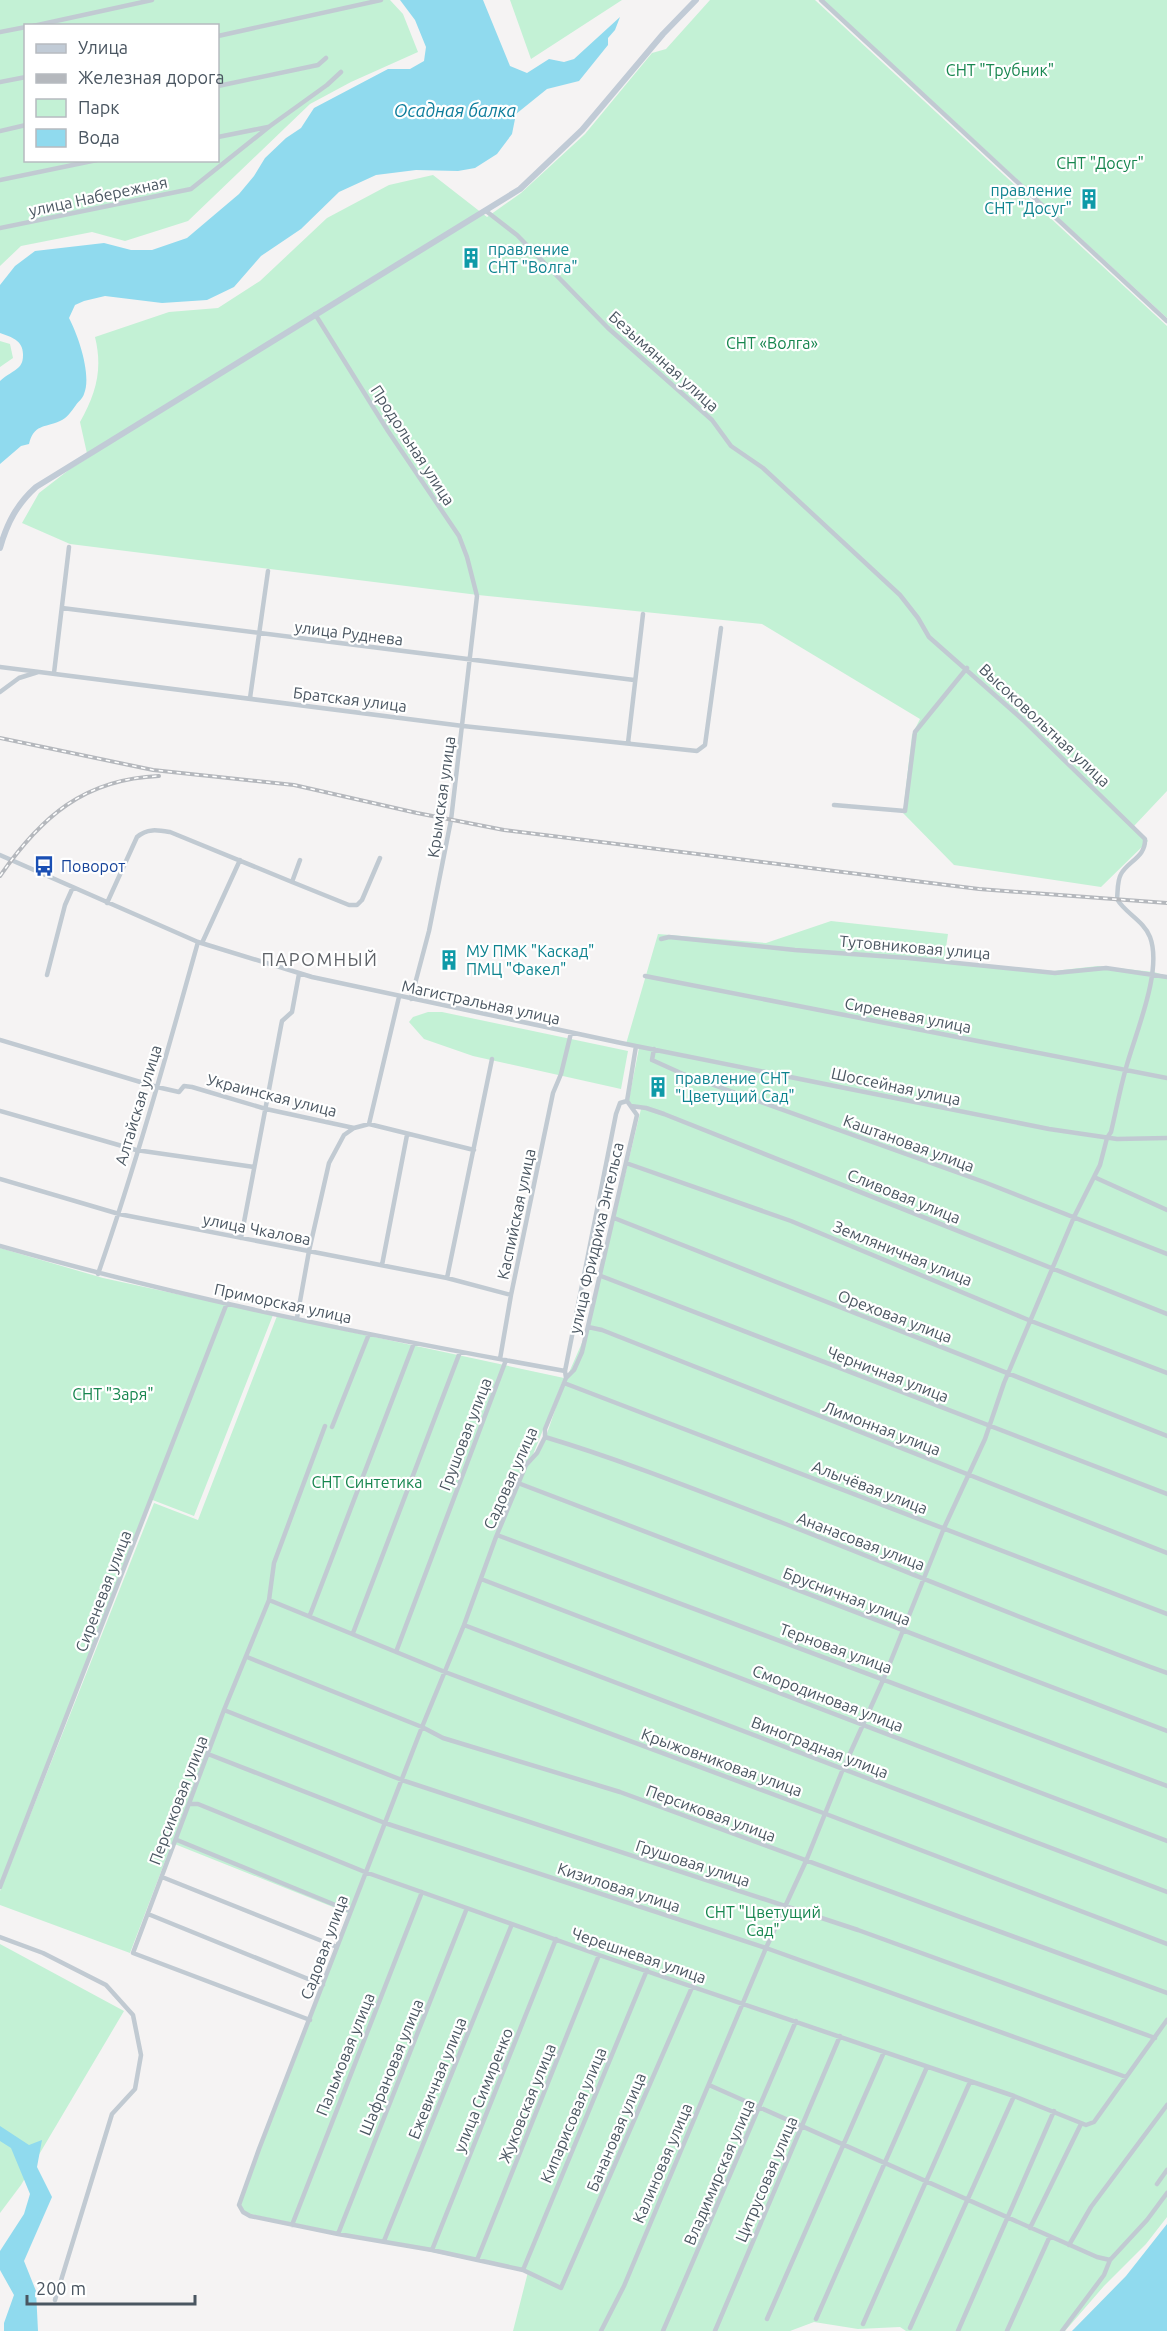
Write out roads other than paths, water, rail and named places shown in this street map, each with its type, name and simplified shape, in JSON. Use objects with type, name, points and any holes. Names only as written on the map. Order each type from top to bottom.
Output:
[{"type":"street","points":[[42,24],[152,0]]},
{"type":"street","points":[[219,36],[381,0]]},
{"type":"street","points":[[0,548],[9,520],[27,495],[36,488],[520,189],[582,130],[663,34],[696,0]]},
{"type":"street","points":[[821,0],[1167,321]]},
{"type":"street","points":[[0,32],[24,27]]},
{"type":"street","points":[[219,86],[318,65],[326,58]]},
{"type":"street","name":"улица Набережная","points":[[0,228],[191,189],[341,72]]},
{"type":"street","points":[[0,82],[24,76]]},
{"type":"street","points":[[0,131],[24,125]]},
{"type":"street","points":[[219,136],[270,126]]},
{"type":"street","points":[[0,180],[87,162]]},
{"type":"street","name":"Безымянная улица","points":[[486,211],[517,235],[608,328],[712,420],[730,446],[763,468],[900,595],[918,618],[925,632]]},
{"type":"street","name":"Продольная улица","points":[[315,314],[388,431],[459,536],[477,596]]},
{"type":"street","points":[[54,673],[69,547]]},
{"type":"street","points":[[250,698],[268,571]]},
{"type":"street","name":"Крымская улица","points":[[411,999],[443,868],[463,726],[477,596]]},
{"type":"street","name":"улица Руднева","points":[[62,608],[634,680]]},
{"type":"street","points":[[627,743],[643,614]]},
{"type":"street","name":"Братская улица","points":[[0,667],[463,726],[697,751],[705,745],[721,628]]},
{"type":"street","name":"Высоковольтная улица","points":[[925,632],[967,668],[1096,790],[1144,839]]},
{"type":"street","points":[[834,805],[904,811],[915,732],[967,668]]},
{"type":"street","points":[[0,692],[19,678],[40,672]]},
{"type":"street","points":[[107,903],[137,837],[142,832],[158,830],[170,832],[349,905],[357,905],[362,900],[380,858]]},
{"type":"street","name":"Калиновая улица","points":[[601,2331],[624,2286],[784,1905],[806,1861],[843,1769],[904,1630],[944,1528],[990,1427],[994,1408],[1052,1268],[1104,1155],[1125,1070],[1150,989],[1152,974],[1150,937],[1117,899],[1119,877],[1141,854],[1145,847],[1144,839]]},
{"type":"street","name":"Магистральная улица","points":[[0,855],[200,942],[299,974],[621,1043]]},
{"type":"street","name":"Алтайская улица","points":[[98,1274],[200,942],[240,860]]},
{"type":"street","points":[[292,882],[300,860]]},
{"type":"street","points":[[47,975],[65,905],[73,887]]},
{"type":"street","name":"Тутовниковая улица","points":[[661,939],[669,937],[704,940],[1055,973],[1106,968],[1167,977]]},
{"type":"street","points":[[241,1238],[282,1021],[292,1012],[299,974]]},
{"type":"street","name":"Сиреневая улица","points":[[645,976],[1167,1078]]},
{"type":"street","points":[[399,996],[369,1124],[474,1150]]},
{"type":"street","name":"Каспийская улица","points":[[503,1360],[511,1295],[553,1093],[561,1074],[571,1033]]},
{"type":"street","name":"Украинская улица","points":[[0,1040],[157,1087],[179,1092],[184,1086],[192,1087],[266,1109],[354,1128],[369,1124]]},
{"type":"street","name":"Шоссейная улица","points":[[621,1043],[999,1120],[1107,1138],[1142,1140],[1167,1138]]},
{"type":"street","name":"улица Фридриха Энгельса","points":[[564,1383],[616,1114],[620,1102],[627,1101],[636,1046]]},
{"type":"street","name":"Каштановая улица","points":[[654,1049],[652,1060],[683,1074],[984,1182],[1167,1254]]},
{"type":"street","points":[[447,1278],[492,1059]]},
{"type":"street","points":[[627,1101],[631,1106]]},
{"type":"street","name":"улица Фридриха Энгельса","points":[[564,1383],[577,1364],[601,1276],[637,1114],[631,1106]]},
{"type":"street","name":"Сливовая улица","points":[[631,1106],[664,1113],[1167,1314]]},
{"type":"street","points":[[0,1112],[136,1150],[254,1167]]},
{"type":"street","points":[[297,1318],[329,1163],[344,1135],[354,1128]]},
{"type":"street","points":[[382,1265],[407,1135]]},
{"type":"street","name":"Земляничная улица","points":[[626,1163],[791,1221],[1031,1321],[1167,1373]]},
{"type":"street","points":[[1094,1177],[1167,1210]]},
{"type":"street","name":"улица Чкалова","points":[[0,1179],[118,1214],[447,1278],[511,1295]]},
{"type":"street","name":"Ореховая улица","points":[[614,1218],[1167,1436]]},
{"type":"street","name":"Приморская улица","points":[[0,1246],[98,1274],[227,1303],[369,1334],[565,1371]]},
{"type":"street","name":"Черничная улица","points":[[601,1276],[1167,1494]]},
{"type":"street","name":"Сиреневая улица","points":[[0,1887],[227,1303]]},
{"type":"street","name":"Лимонная улица","points":[[588,1327],[602,1330],[1167,1553]]},
{"type":"street","points":[[332,1427],[369,1334]]},
{"type":"street","points":[[310,1616],[414,1343]]},
{"type":"street","points":[[353,1634],[460,1352]]},
{"type":"street","name":"Грушовая улица","points":[[396,1652],[503,1360]]},
{"type":"street","name":"Садовая улица","points":[[561,2288],[523,2270],[432,2250],[247,2215],[240,2205],[350,1911],[464,1625],[497,1535],[526,1466],[537,1453],[564,1383]]},
{"type":"street","name":"Алычёвая улица","points":[[564,1383],[1167,1614]]},
{"type":"street","name":"Персиковая улица","points":[[310,2020],[133,1953],[224,1710],[269,1600],[274,1563],[325,1426]]},
{"type":"street","name":"Ананасовая улица","points":[[544,1437],[584,1449],[707,1494],[1056,1632],[1167,1673]]},
{"type":"street","name":"Брусничная улица","points":[[518,1483],[1167,1731]]},
{"type":"street","name":"Терновая улица","points":[[497,1535],[884,1678],[1167,1786]]},
{"type":"street","name":"Смородиновая улица","points":[[481,1579],[1167,1841]]},
{"type":"street","name":"Крыжовниковая улица","points":[[269,1600],[445,1672],[1167,1944]]},
{"type":"street","name":"Виноградная улица","points":[[464,1625],[1167,1892]]},
{"type":"street","name":"Персиковая улица","points":[[247,1657],[422,1727],[443,1738],[620,1792],[1167,1993]]},
{"type":"street","name":"Грушовая улица","points":[[224,1710],[402,1780],[784,1905],[1155,2038]]},
{"type":"street","name":"Кизиловая улица","points":[[208,1754],[385,1823],[766,1948],[1126,2077]]},
{"type":"street","name":"Черешневая улица","points":[[190,1804],[198,1804],[366,1872],[1014,2096],[1081,2124]]},
{"type":"street","points":[[177,1840],[350,1911]]},
{"type":"street","points":[[162,1877],[337,1947]]},
{"type":"street","name":"Пальмовая улица","points":[[292,2225],[422,1892]]},
{"type":"street","name":"Шафрановая улица","points":[[338,2234],[467,1908]]},
{"type":"street","points":[[148,1914],[323,1985]]},
{"type":"street","name":"Ежевичная улица","points":[[384,2241],[512,1924]]},
{"type":"street","points":[[0,1937],[43,1953],[106,1985],[132,2015],[141,2055],[135,2089],[112,2114],[55,2300]]},
{"type":"street","name":"улица Симиренко","points":[[432,2250],[556,1939]]},
{"type":"street","name":"Жуковская улица","points":[[477,2260],[599,1954]]},
{"type":"street","name":"Кипарисовая улица","points":[[523,2270],[647,1970]]},
{"type":"street","name":"Банановая улица","points":[[561,2288],[693,1985]]},
{"type":"street","points":[[1030,2228],[1081,2124],[1090,2125],[1094,2122],[1167,2020]]},
{"type":"street","name":"Владимирская улица","points":[[663,2331],[796,2021]]},
{"type":"street","name":"Цитрусовая улица","points":[[715,2331],[840,2036]]},
{"type":"street","points":[[767,2319],[884,2052]]},
{"type":"street","points":[[816,2319],[927,2067]]},
{"type":"street","points":[[863,2324],[970,2082]]},
{"type":"street","points":[[709,2085],[967,2201],[1097,2257],[1110,2260]]},
{"type":"street","points":[[910,2328],[1014,2096]]},
{"type":"street","points":[[1069,2245],[1091,2207],[1167,2104]]},
{"type":"street","points":[[958,2331],[1009,2219],[1054,2111]]},
{"type":"street","points":[[1157,2184],[1167,2170]]},
{"type":"street","points":[[1062,2331],[1104,2275],[1110,2260],[1153,2213],[1167,2193]]},
{"type":"street","points":[[1007,2331],[1050,2236]]},
{"type":"water","name":"Осадная балка","points":[[400,0],[483,0],[510,66],[527,73],[549,59],[564,62],[574,59],[620,17],[615,30],[608,38],[608,45],[579,81],[547,89],[516,114],[512,134],[497,154],[475,168],[458,171],[416,170],[376,175],[339,192],[301,229],[261,256],[234,287],[207,300],[162,303],[105,296],[75,305],[69,318],[80,345],[85,366],[86,386],[83,395],[65,418],[37,430],[29,444],[21,446],[0,464],[0,381],[19,367],[23,357],[19,342],[0,333],[0,285],[15,266],[35,251],[104,243],[131,250],[152,250],[187,238],[239,194],[265,158],[286,138],[301,128],[314,108],[388,69],[410,69],[424,61],[426,47],[415,20]]},
{"type":"water","points":[[0,2126],[29,2145],[42,2140],[37,2167],[52,2197],[24,2261],[36,2291],[38,2331],[4,2331],[4,2323],[14,2295],[0,2270],[0,2251],[24,2214],[30,2194],[11,2148],[0,2141]]},
{"type":"water","points":[[1167,2224],[1167,2331],[1072,2331],[1126,2276]]},
{"type":"railway","points":[[0,738],[153,770],[294,785],[504,830],[979,889],[1167,903]]},
{"type":"railway","points":[[0,876],[32,836],[67,805],[87,793],[108,785],[159,776]]},
{"type":"place","name":"правление СНТ \"Досуг\"","points":[[1089,199]]},
{"type":"place","name":"правление СНТ \"Волга\"","points":[[471,258]]},
{"type":"place","name":"Поворот","points":[[44,866]]},
{"type":"place","name":"МУ ПМК \"Каскад\" ПМЦ \"Факел\"","points":[[449,960]]},
{"type":"place","name":"правление СНТ \"Цветущий Сад\"","points":[[658,1087]]},
{"type":"district","name":"ПАРОМНЫЙ","points":[[320,960]]},
{"type":"park label","name":"СНТ \"Трубник\"","points":[[1000,70]]},
{"type":"park label","name":"СНТ \"Досуг\"","points":[[1100,163]]},
{"type":"park label","name":"СНТ «Волга»","points":[[772,343]]},
{"type":"park label","name":"СНТ \"Заря\"","points":[[113,1394]]},
{"type":"park label","name":"СНТ Синтетика","points":[[367,1482]]},
{"type":"park label","name":"СНТ \"Цветущий Сад\"","points":[[763,1921]]}]
